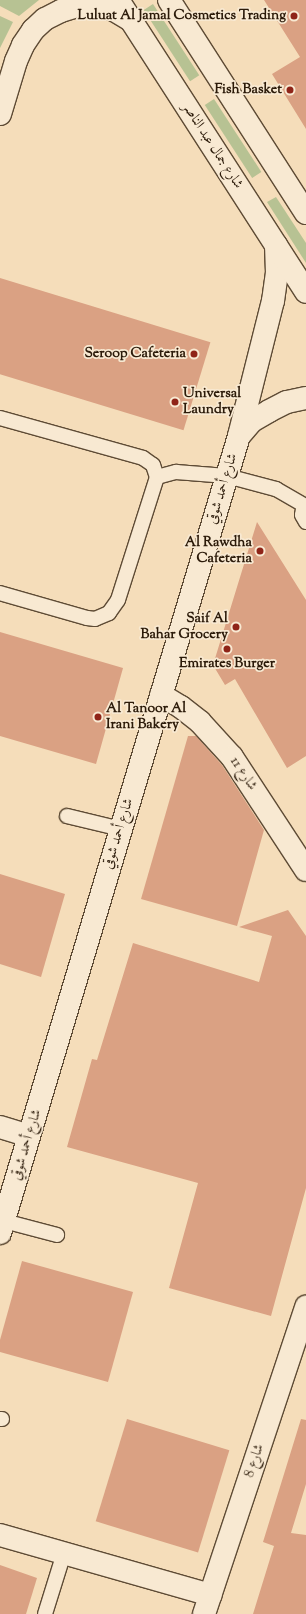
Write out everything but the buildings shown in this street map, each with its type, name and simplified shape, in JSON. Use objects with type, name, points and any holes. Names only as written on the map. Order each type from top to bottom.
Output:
[{"type":"street","name":"شارع جمال عبد الناصر","points":[[118,0],[306,292]]},
{"type":"street","points":[[169,0],[304,205]]},
{"type":"street","points":[[0,114],[16,61],[23,45],[33,30],[45,19],[61,11],[78,6],[97,6],[114,10],[132,22]]},
{"type":"street","name":"شارع أحمد شوقي","points":[[2,1227],[239,436],[273,301],[277,273],[276,245]]},
{"type":"street","name":"شارع أحمد شوقي","points":[[239,436],[252,422],[269,411],[286,402],[306,398]]},
{"type":"street","name":"شارع 11","points":[[161,695],[182,708],[200,722],[227,751],[306,870]]},
{"type":"street","points":[[0,1127],[29,1136]]},
{"type":"street","name":"شارع 8","points":[[208,1605],[305,1314]]},
{"type":"street","points":[[0,1535],[64,1553],[208,1605]]},
{"type":"lane","points":[[0,418],[143,458],[153,465],[157,477],[118,600],[109,613],[94,619],[87,618],[0,593]]},
{"type":"lane","points":[[157,477],[176,472],[227,476],[276,489],[305,506],[302,515],[306,522]]},
{"type":"lane","points":[[67,816],[121,829]]},
{"type":"lane","points":[[2,1227],[57,1235]]},
{"type":"lane","points":[[45,1614],[64,1553]]},
{"type":"green space","points":[[0,0],[39,0],[19,16],[0,6]]},
{"type":"green space","points":[[153,4],[199,75],[190,81],[144,10]]},
{"type":"green space","points":[[0,16],[13,22],[0,48]]},
{"type":"green space","points":[[214,99],[261,172],[252,178],[205,105]]},
{"type":"green space","points":[[276,197],[306,243],[306,263],[267,202]]},
{"type":"place","name":"Luluat Al Jamal Cosmetics Trading","points":[[294,16]]},
{"type":"place","name":"Fish Basket","points":[[290,90]]},
{"type":"place","name":"Seroop Cafeteria","points":[[194,354]]},
{"type":"place","name":"Universal Laundry","points":[[175,402]]},
{"type":"place","name":"Al Rawdha Cafeteria","points":[[260,551]]},
{"type":"place","name":"Saif Al Bahar Grocery","points":[[236,627]]},
{"type":"place","name":"Emirates Burger","points":[[227,649]]},
{"type":"place","name":"Al Tanoor Al Irani Bakery","points":[[98,717]]}]
